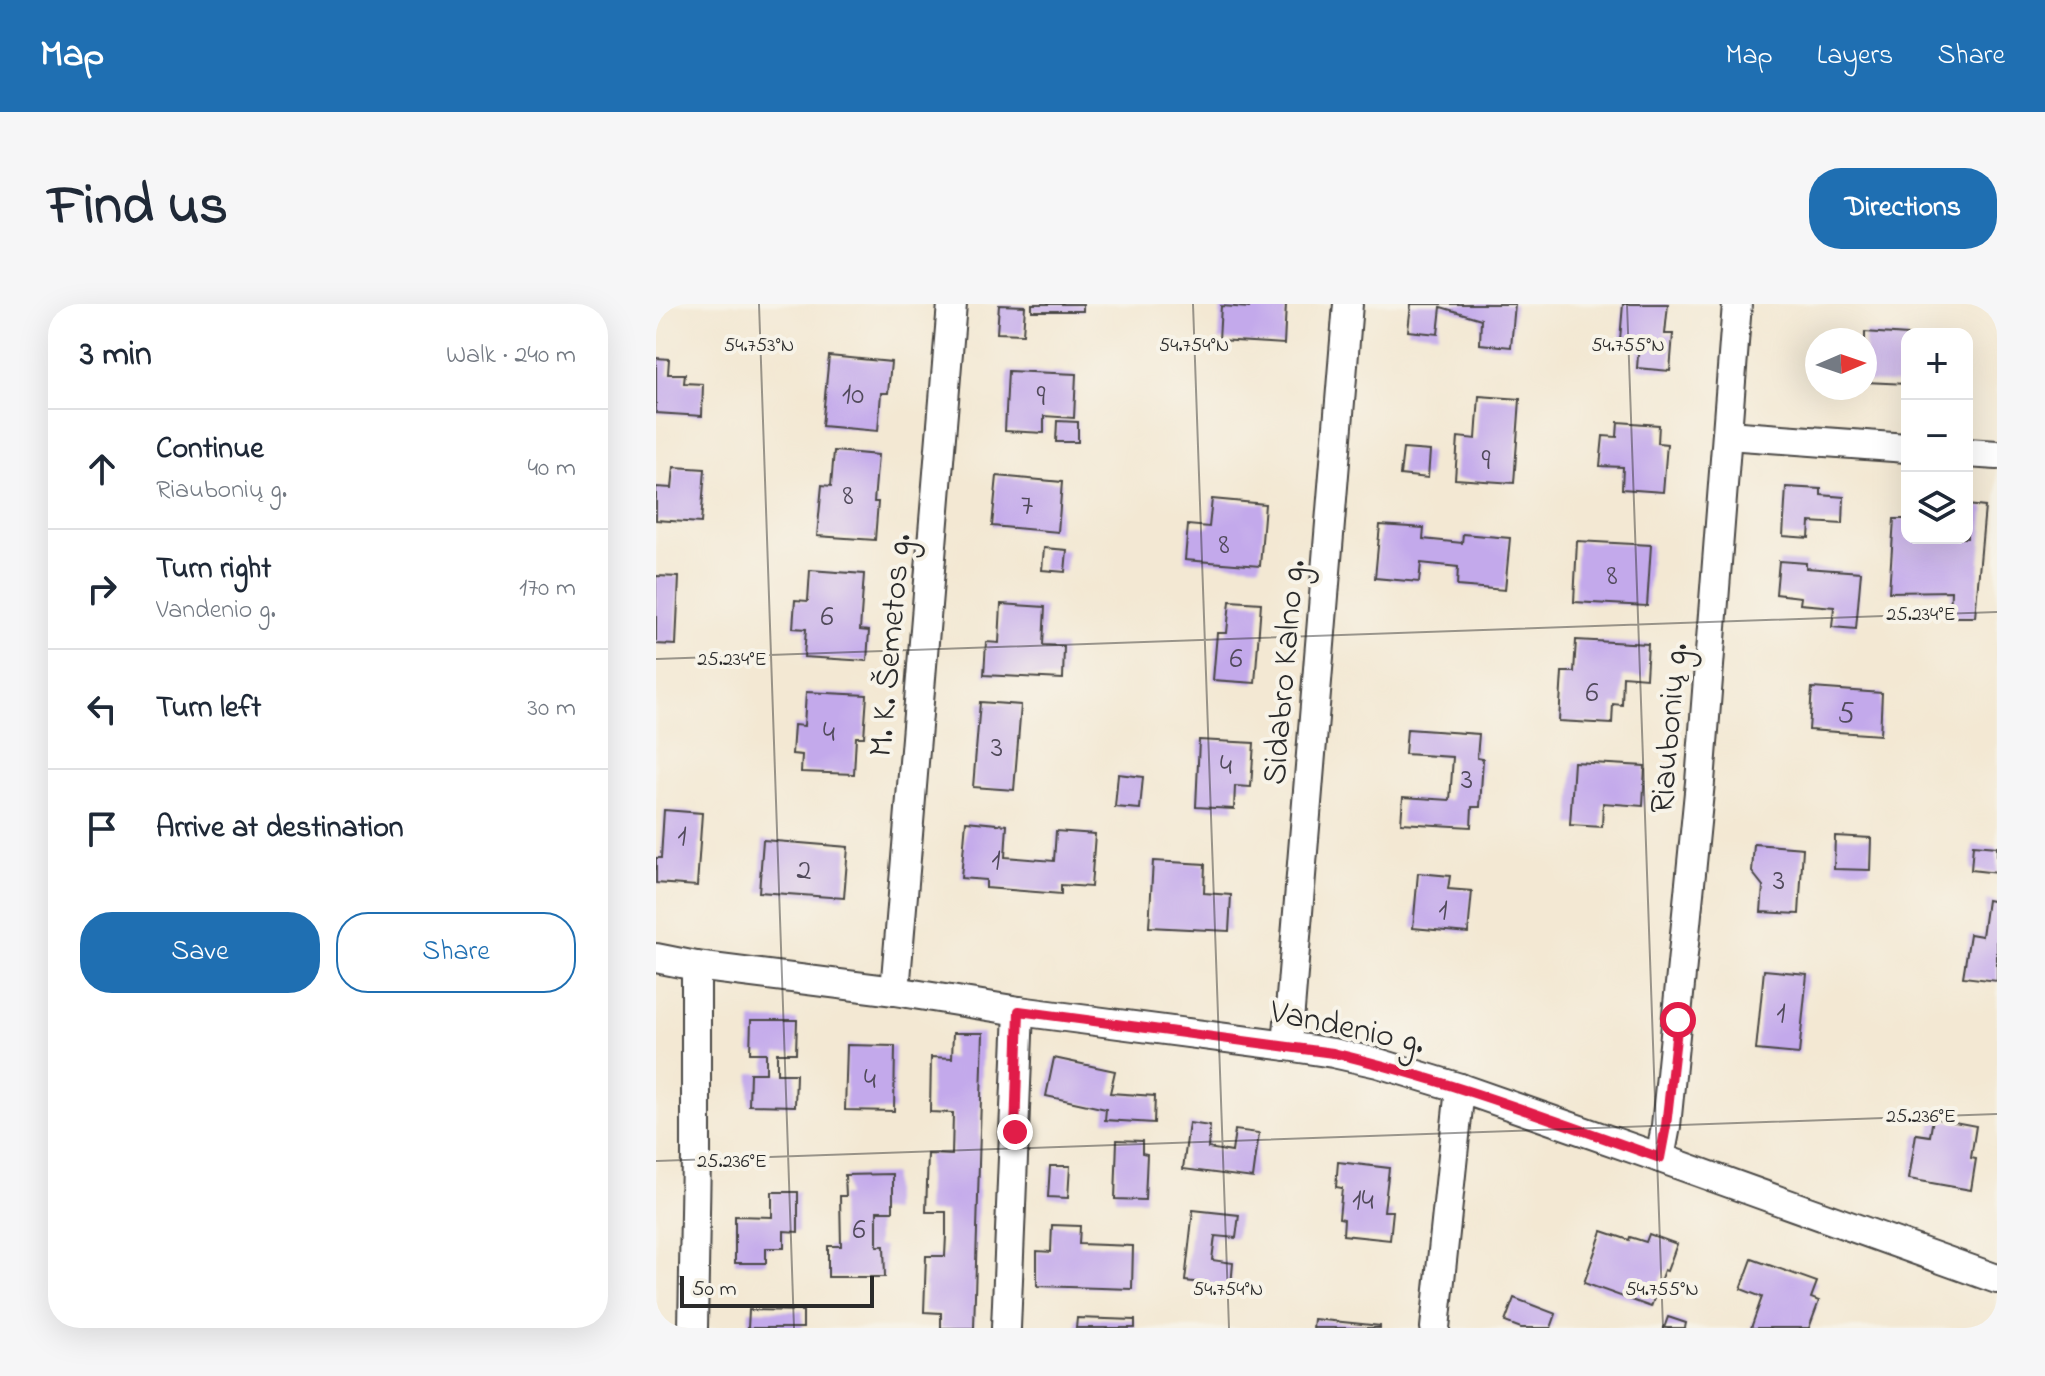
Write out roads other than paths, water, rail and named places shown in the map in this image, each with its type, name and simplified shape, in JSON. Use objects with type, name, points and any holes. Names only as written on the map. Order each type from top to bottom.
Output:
[{"type":"street","name":"M. K. Šemetos g.","points":[[895,991],[952,304]]},
{"type":"street","name":"Sidabro Kalno g.","points":[[1287,1046],[1348,304]]},
{"type":"street","name":"Riaubonių g.","points":[[1660,1158],[1678,1020],[1700,782],[1737,304]]},
{"type":"street","points":[[1727,435],[1901,448]]},
{"type":"street","points":[[1973,453],[1997,455]]},
{"type":"street","name":"Vandenio g.","points":[[656,958],[1287,1046],[1378,1063],[1460,1088],[1997,1279]]},
{"type":"street","points":[[693,1328],[696,966]]},
{"type":"street","points":[[1006,1328],[1019,1011]]},
{"type":"street","points":[[1435,1328],[1460,1088]]}]
